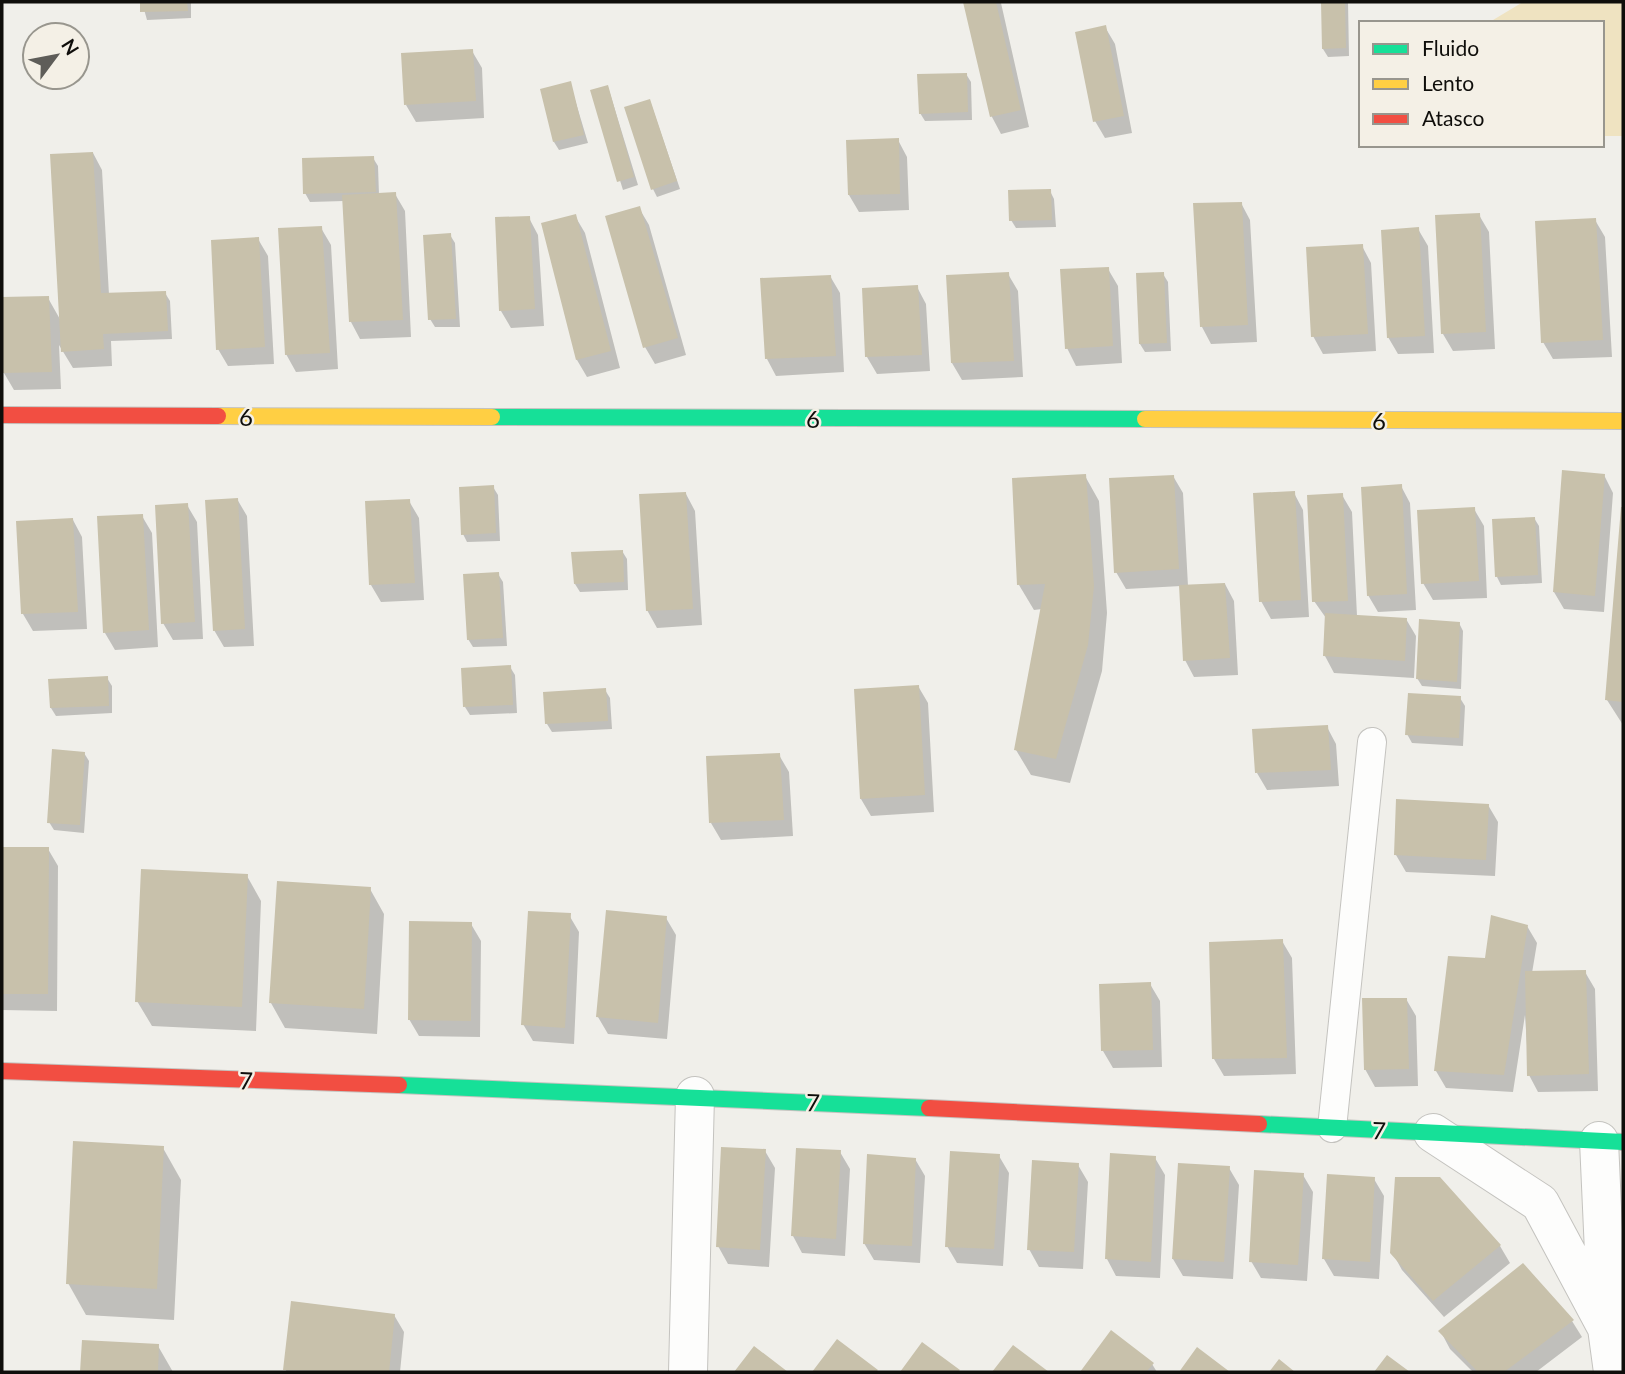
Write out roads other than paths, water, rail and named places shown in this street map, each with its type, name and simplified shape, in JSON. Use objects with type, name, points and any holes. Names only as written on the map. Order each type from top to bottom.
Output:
[{"type":"street","name":"6","points":[[2,415],[1623,421]]},
{"type":"street","name":"7","points":[[2,1071],[695,1096],[1611,1141]]},
{"type":"street","points":[[688,1372],[695,1096]]},
{"type":"street","points":[[1433,1133],[1540,1203],[1607,1328]]},
{"type":"street","points":[[1611,1141],[1607,1328],[1612,1372]]},
{"type":"lane","points":[[1332,1128],[1372,742]]}]
